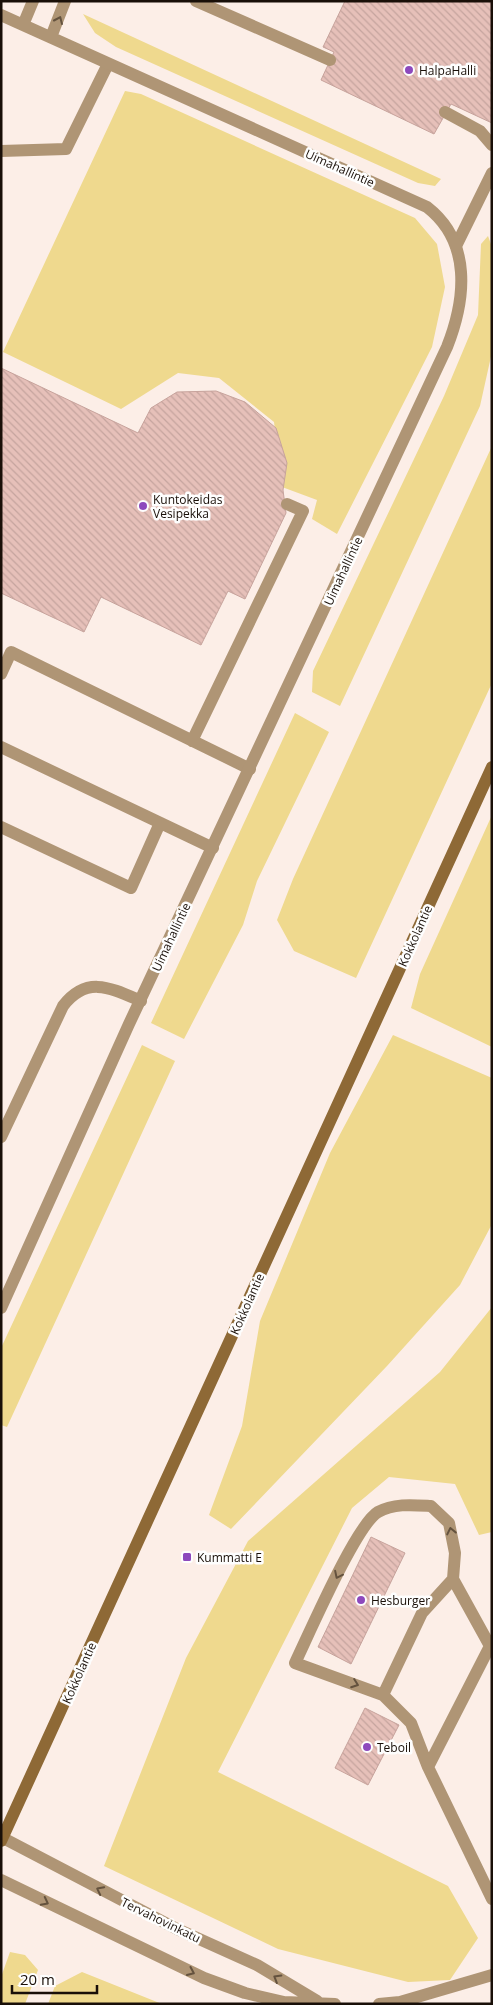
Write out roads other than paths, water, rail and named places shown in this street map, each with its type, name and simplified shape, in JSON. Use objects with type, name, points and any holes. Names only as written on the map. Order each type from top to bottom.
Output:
[{"type":"main road","name":"Kokkolantie","points":[[2,1840],[492,767]]},
{"type":"street","points":[[23,25],[32,1]]},
{"type":"street","points":[[51,37],[65,1]]},
{"type":"street","points":[[196,1],[330,60]]},
{"type":"street","name":"Uimahallintie","points":[[1,15],[427,207],[441,218],[449,229],[456,246],[462,284],[459,309],[447,347],[140,1001],[1,1308]]},
{"type":"street","points":[[1,151],[66,149],[108,64]]},
{"type":"street","points":[[445,112],[480,131],[492,145]]},
{"type":"street","points":[[456,246],[492,172]]},
{"type":"street","points":[[192,740],[303,511],[287,504]]},
{"type":"street","points":[[1,674],[12,652],[250,769]]},
{"type":"street","points":[[1,747],[212,848]]},
{"type":"street","points":[[1,827],[131,888],[160,824]]},
{"type":"street","points":[[1,1137],[68,999],[83,989],[99,986],[109,987],[140,1001]]},
{"type":"street","points":[[428,1767],[490,1646],[453,1579],[455,1553],[449,1523],[431,1506],[401,1505],[378,1512],[356,1538],[294,1663],[383,1695],[411,1723],[428,1767],[492,1899]]},
{"type":"street","points":[[383,1695],[422,1613],[453,1579]]},
{"type":"street","name":"Tervahovinkatu","points":[[2,1840],[177,1929],[257,1965],[319,2003]]},
{"type":"street","name":"Tervahovinkatu","points":[[1,1880],[204,1978],[245,1993],[284,2002],[335,2004]]},
{"type":"street","points":[[379,2004],[400,2002],[492,1975]]},
{"type":"place","name":"HalpaHalli","points":[[409,70]]},
{"type":"place","name":"Kuntokeidas Vesipekka","points":[[143,506]]},
{"type":"place","name":"Kummatti E","points":[[187,1557]]},
{"type":"place","name":"Hesburger","points":[[361,1600]]},
{"type":"place","name":"Teboil","points":[[367,1747]]}]
